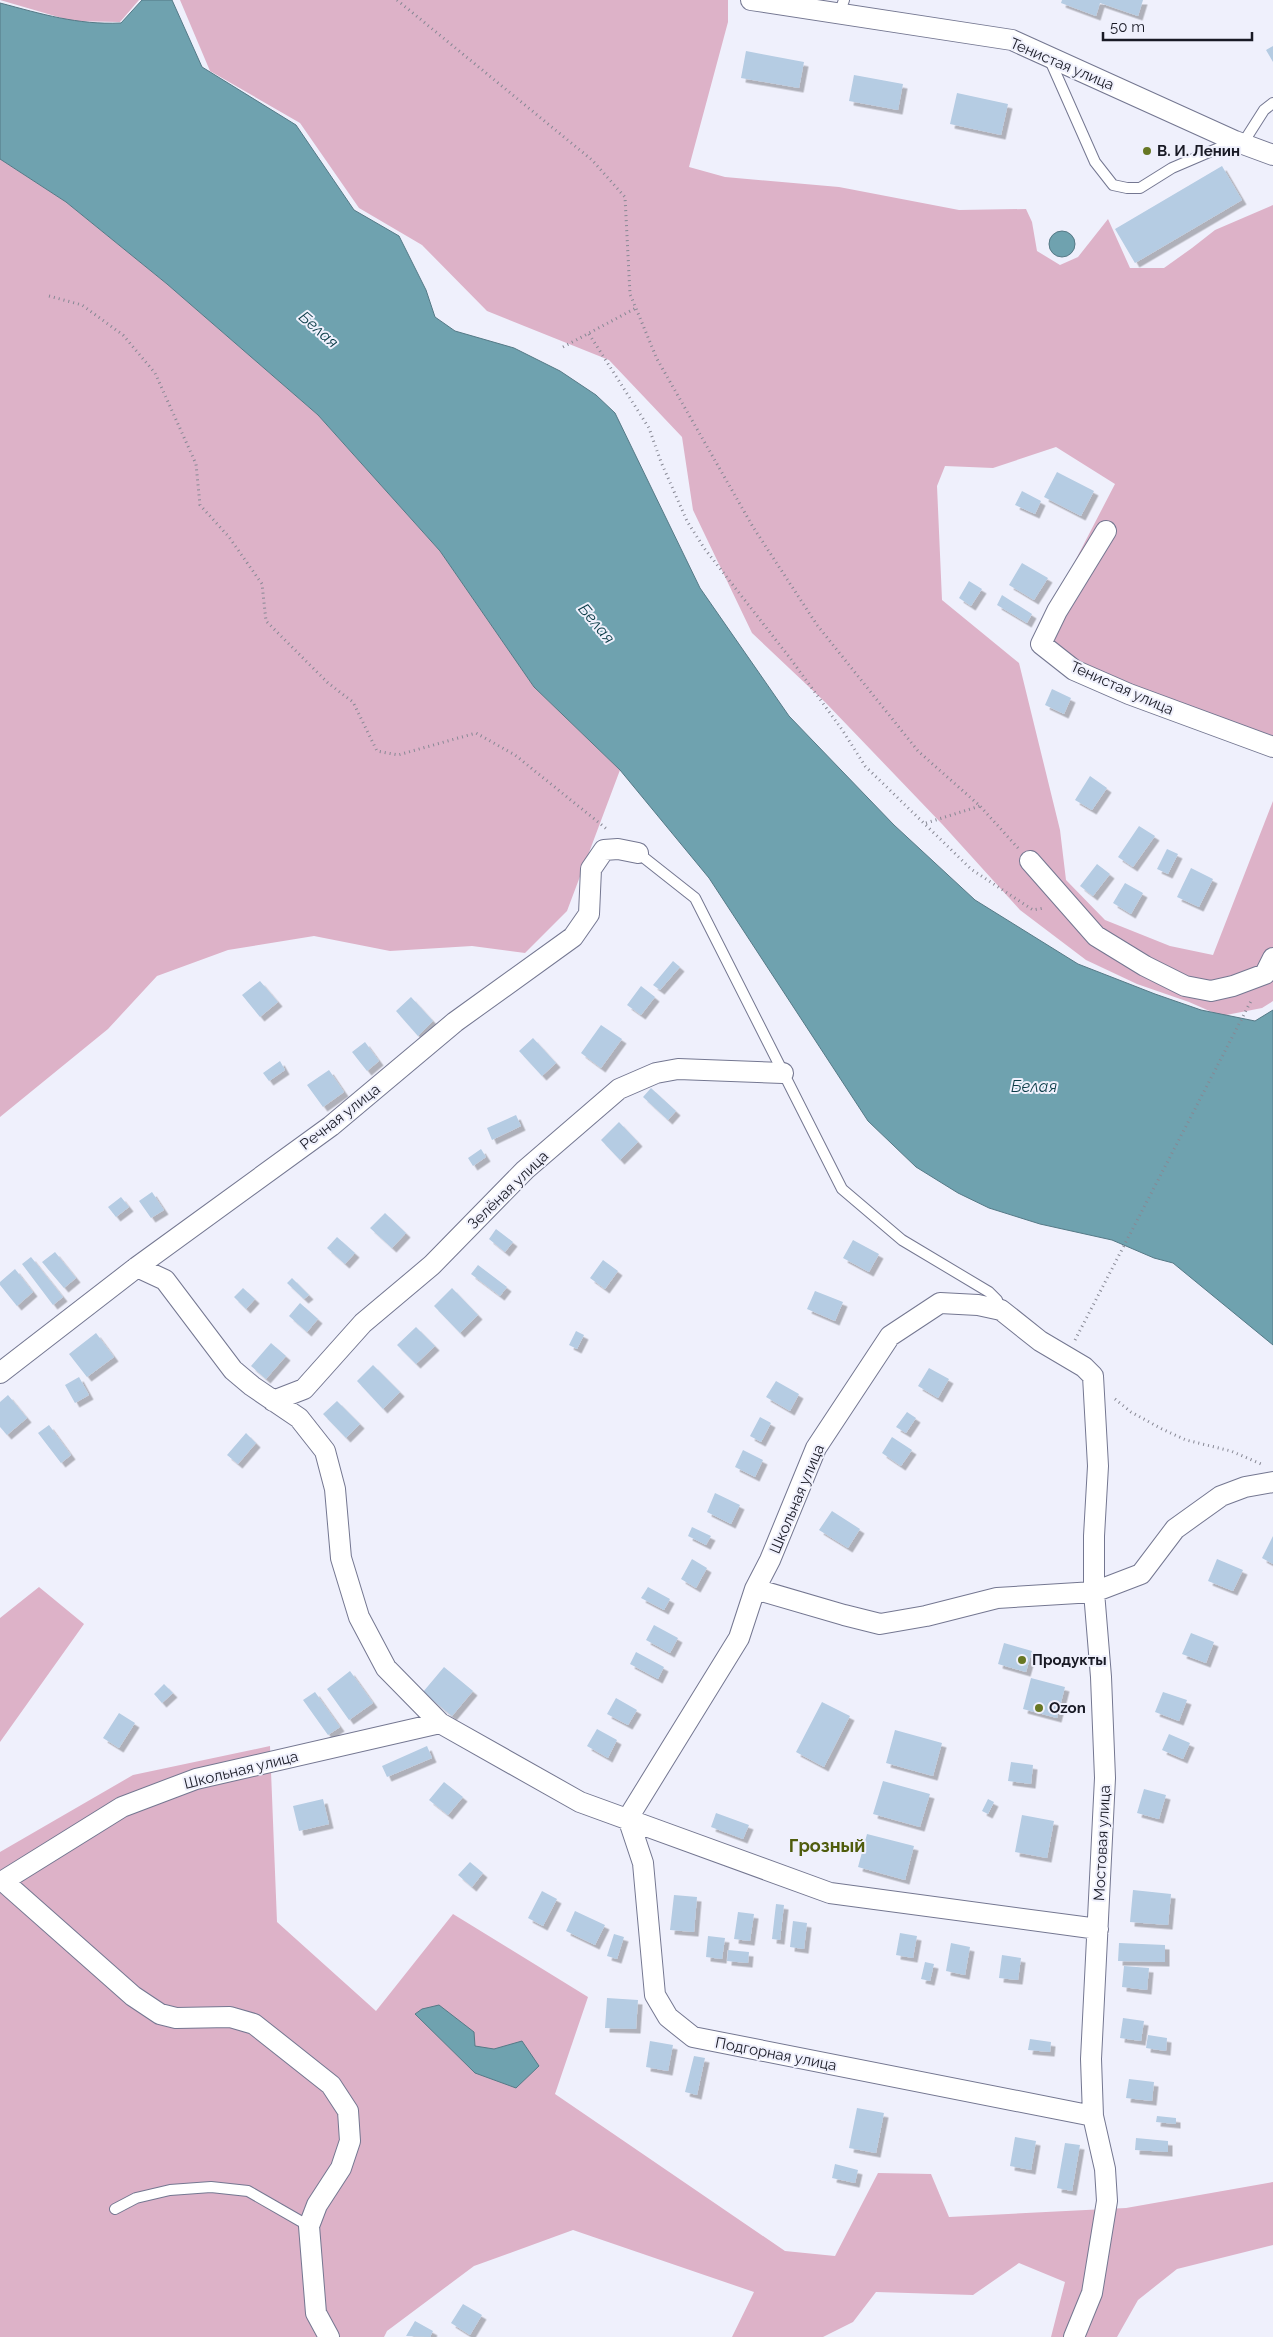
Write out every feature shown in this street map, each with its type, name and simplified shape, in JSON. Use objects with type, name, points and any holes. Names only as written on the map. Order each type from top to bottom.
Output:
[{"type":"street","name":"Тенистая улица","points":[[751,0],[842,7],[1012,40],[1239,142],[1273,155]]},
{"type":"street","name":"Тенистая улица","points":[[1106,531],[1057,611],[1041,644],[1074,670],[1121,691],[1273,747]]},
{"type":"street","name":"Речная улица","points":[[0,1373],[137,1267],[331,1126],[455,1022],[573,937],[589,914],[591,869],[604,850],[618,849],[638,853]]},
{"type":"street","points":[[1030,861],[1096,936],[1145,966],[1185,986],[1211,991],[1233,986],[1269,966]]},
{"type":"street","name":"Зелёная улица","points":[[273,1401],[304,1389],[363,1323],[432,1265],[525,1170],[619,1089],[656,1073],[678,1069],[784,1073]]},
{"type":"street","points":[[137,1267],[165,1280],[234,1370],[273,1401],[299,1418],[325,1451],[335,1489],[341,1558],[359,1617],[386,1668],[440,1723],[580,1802],[830,1893],[1098,1929]]},
{"type":"street","name":"Школьная улица","points":[[628,1818],[739,1638],[755,1589],[770,1560],[816,1448],[890,1336],[940,1303],[978,1305],[1001,1310],[1040,1341],[1084,1367],[1093,1376]]},
{"type":"street","name":"Мостовая улица","points":[[1074,2337],[1092,2293],[1107,2201],[1105,2169],[1093,2116],[1091,2059],[1093,1979],[1098,1929],[1104,1778],[1101,1677],[1094,1592],[1094,1536],[1098,1466],[1093,1376]]},
{"type":"street","points":[[755,1589],[844,1616],[880,1624],[926,1616],[997,1598],[1094,1592],[1141,1574],[1175,1529],[1221,1496],[1271,1475]]},
{"type":"street","name":"Школьная улица","points":[[310,2226],[317,2205],[341,2168],[350,2140],[348,2111],[331,2085],[254,2024],[230,2017],[176,2018],[160,2014],[133,1996],[3,1881],[122,1808],[196,1779],[440,1723]]},
{"type":"street","name":"Подгорная улица","points":[[628,1818],[643,1863],[655,1995],[668,2016],[693,2037],[1093,2116]]},
{"type":"street","points":[[310,2226],[316,2313],[329,2337]]},
{"type":"lane","points":[[1048,56],[1095,162],[1113,185],[1127,188],[1140,188],[1172,168],[1239,142],[1264,110],[1273,103]]},
{"type":"lane","points":[[638,853],[695,898],[842,1189],[902,1240],[989,1292],[997,1300],[1001,1310]]},
{"type":"lane","points":[[114,2209],[136,2198],[170,2190],[211,2187],[248,2191],[310,2226]]},
{"type":"path","points":[[396,0],[592,160],[625,197],[630,294],[657,358],[753,527],[817,624],[918,750],[980,806],[1030,861]]},
{"type":"path","points":[[49,296],[82,305],[123,335],[155,373],[196,464],[200,505],[229,537],[262,584],[266,621],[321,677],[353,702],[377,751],[398,755],[476,733],[515,755],[569,800],[638,853]]},
{"type":"path","points":[[563,348],[636,308]]},
{"type":"path","points":[[589,334],[649,428],[687,521],[704,548],[790,658],[843,731],[865,766],[926,823],[971,869],[1033,910],[1064,900]]},
{"type":"path","points":[[926,823],[980,806]]},
{"type":"path","points":[[1086,1318],[1269,966]]},
{"type":"path","points":[[1093,1376],[1105,1392],[1131,1412],[1186,1440],[1231,1451],[1271,1475]]},
{"type":"shaded area","points":[[0,0],[139,0],[120,22],[72,21]]},
{"type":"shaded area","points":[[180,0],[728,0],[728,22],[689,167],[725,177],[839,187],[959,210],[1026,209],[1032,222],[1037,251],[1060,265],[1078,257],[1108,219],[1130,268],[1164,268],[1215,230],[1273,205],[1273,753],[1032,644],[1115,484],[1056,447],[993,468],[945,466],[937,486],[942,600],[1019,663],[1060,830],[1066,880],[1105,920],[1170,946],[1213,955],[1273,801],[1273,1001],[1262,1008],[1221,1016],[1189,1002],[1137,984],[1086,960],[1020,910],[942,824],[825,702],[752,633],[693,510],[682,437],[609,360],[487,311],[422,245],[359,208],[300,123],[210,71]]},
{"type":"shaded area","points":[[0,159],[66,202],[167,284],[318,415],[440,551],[534,687],[620,770],[567,911],[525,953],[472,946],[390,951],[314,936],[228,950],[157,976],[108,1029],[0,1117]]},
{"type":"shaded area","points":[[39,1587],[84,1624],[0,1742],[0,1618]]},
{"type":"shaded area","points":[[270,1746],[277,1922],[376,2011],[453,1914],[588,1997],[555,2094],[785,2251],[835,2256],[878,2173],[931,2174],[949,2217],[1126,2208],[1273,2182],[1273,2245],[1177,2269],[1138,2300],[1117,2337],[1051,2337],[1065,2282],[1019,2263],[973,2295],[876,2292],[853,2322],[823,2337],[732,2337],[754,2292],[573,2230],[474,2266],[387,2331],[384,2337],[0,2337],[0,1852],[133,1775]]},
{"type":"water","name":"Белая","points":[[142,0],[172,0],[202,67],[296,125],[354,210],[399,236],[426,290],[435,317],[455,331],[514,348],[560,371],[596,395],[615,413],[700,588],[789,716],[894,825],[975,900],[1078,964],[1155,994],[1201,1010],[1255,1021],[1273,1010],[1273,1345],[1173,1263],[1154,1258],[1112,1240],[1040,1224],[989,1208],[958,1193],[916,1167],[868,1121],[709,878],[620,770],[534,687],[440,551],[318,415],[167,284],[66,202],[0,159],[0,3],[45,15],[74,20],[121,23]]},
{"type":"water","points":[[1062,231],[1071,235],[1075,244],[1071,253],[1062,257],[1053,253],[1049,244],[1053,235]]},
{"type":"water","points":[[439,2005],[474,2032],[475,2046],[494,2049],[522,2041],[539,2066],[516,2088],[475,2073],[415,2014],[422,2009]]},
{"type":"building","points":[[1062,0],[1143,0],[1138,16],[1100,3],[1096,16],[1061,3]]},
{"type":"building","points":[[1273,46],[1273,62],[1266,50]]},
{"type":"building","points":[[746,51],[804,62],[799,88],[741,78]]},
{"type":"building","points":[[854,75],[903,84],[898,110],[849,101]]},
{"type":"building","points":[[957,93],[1008,104],[1001,135],[950,124]]},
{"type":"building","points":[[1222,166],[1242,200],[1135,263],[1115,229]]},
{"type":"building","points":[[1057,472],[1094,491],[1081,516],[1044,497]]},
{"type":"building","points":[[1022,491],[1041,501],[1035,514],[1015,505]]},
{"type":"building","points":[[1022,563],[1048,578],[1034,600],[1009,585]]},
{"type":"building","points":[[969,581],[982,589],[971,606],[959,598]]},
{"type":"building","points":[[1002,595],[1032,614],[1027,623],[997,605]]},
{"type":"building","points":[[1052,689],[1071,698],[1064,714],[1045,705]]},
{"type":"building","points":[[1090,776],[1107,788],[1092,810],[1075,800]]},
{"type":"building","points":[[1139,826],[1155,836],[1133,867],[1118,857]]},
{"type":"building","points":[[1167,849],[1178,854],[1168,874],[1157,869]]},
{"type":"building","points":[[1097,864],[1110,874],[1093,896],[1080,886]]},
{"type":"building","points":[[1191,868],[1213,879],[1199,907],[1177,897]]},
{"type":"building","points":[[1125,883],[1143,893],[1131,914],[1113,903]]},
{"type":"building","points":[[673,961],[680,967],[660,990],[653,985]]},
{"type":"building","points":[[260,981],[278,1002],[260,1017],[242,995]]},
{"type":"building","points":[[641,986],[655,997],[641,1015],[627,1005]]},
{"type":"building","points":[[411,997],[433,1021],[418,1036],[396,1011]]},
{"type":"building","points":[[601,1025],[622,1039],[601,1068],[581,1053]]},
{"type":"building","points":[[533,1038],[556,1063],[542,1076],[519,1051]]},
{"type":"building","points":[[365,1042],[379,1061],[367,1071],[352,1052]]},
{"type":"building","points":[[280,1061],[285,1070],[269,1081],[263,1073]]},
{"type":"building","points":[[329,1070],[344,1092],[323,1107],[307,1085]]},
{"type":"building","points":[[651,1088],[676,1111],[668,1120],[643,1097]]},
{"type":"building","points":[[516,1115],[521,1126],[492,1140],[487,1128]]},
{"type":"building","points":[[619,1122],[638,1142],[620,1160],[601,1140]]},
{"type":"building","points":[[481,1149],[486,1157],[473,1166],[468,1158]]},
{"type":"building","points":[[152,1192],[164,1210],[151,1218],[139,1201]]},
{"type":"building","points":[[121,1197],[129,1207],[116,1217],[108,1207]]},
{"type":"building","points":[[385,1213],[406,1233],[392,1248],[370,1228]]},
{"type":"building","points":[[496,1229],[513,1242],[505,1252],[489,1239]]},
{"type":"building","points":[[337,1237],[355,1253],[345,1264],[327,1248]]},
{"type":"building","points":[[853,1240],[879,1254],[869,1272],[843,1258]]},
{"type":"building","points":[[55,1252],[76,1278],[64,1288],[42,1262]]},
{"type":"building","points":[[31,1257],[63,1297],[53,1305],[22,1264]]},
{"type":"building","points":[[603,1260],[618,1271],[605,1289],[590,1278]]},
{"type":"building","points":[[478,1265],[507,1287],[500,1296],[471,1274]]},
{"type":"building","points":[[15,1269],[33,1292],[17,1306],[0,1285],[0,1282]]},
{"type":"building","points":[[292,1278],[309,1295],[304,1299],[287,1283]]},
{"type":"building","points":[[243,1288],[255,1299],[246,1309],[234,1297]]},
{"type":"building","points":[[452,1288],[478,1315],[460,1333],[434,1306]]},
{"type":"building","points":[[815,1291],[843,1302],[835,1321],[807,1309]]},
{"type":"building","points":[[300,1303],[318,1319],[307,1332],[289,1316]]},
{"type":"building","points":[[416,1327],[435,1346],[416,1364],[397,1345]]},
{"type":"building","points":[[576,1331],[584,1335],[577,1349],[569,1345]]},
{"type":"building","points":[[96,1333],[114,1357],[87,1377],[69,1354]]},
{"type":"building","points":[[271,1343],[286,1356],[266,1379],[251,1366]]},
{"type":"building","points":[[373,1365],[400,1392],[383,1409],[357,1381]]},
{"type":"building","points":[[929,1368],[949,1379],[938,1398],[918,1386]]},
{"type":"building","points":[[79,1377],[89,1395],[75,1403],[65,1385]]},
{"type":"building","points":[[776,1381],[799,1394],[790,1411],[766,1397]]},
{"type":"building","points":[[8,1395],[27,1418],[7,1435],[0,1427],[0,1402]]},
{"type":"building","points":[[337,1401],[360,1424],[346,1438],[323,1414]]},
{"type":"building","points":[[907,1412],[916,1418],[906,1433],[896,1427]]},
{"type":"building","points":[[760,1417],[771,1423],[761,1442],[750,1436]]},
{"type":"building","points":[[49,1425],[71,1455],[61,1463],[38,1433]]},
{"type":"building","points":[[246,1433],[256,1443],[238,1464],[227,1455]]},
{"type":"building","points":[[892,1437],[912,1450],[901,1466],[882,1453]]},
{"type":"building","points":[[743,1450],[763,1460],[755,1477],[735,1467]]},
{"type":"building","points":[[715,1493],[740,1505],[731,1524],[707,1512]]},
{"type":"building","points":[[832,1511],[860,1529],[848,1548],[819,1530]]},
{"type":"building","points":[[692,1527],[711,1536],[706,1545],[688,1536]]},
{"type":"building","points":[[1273,1536],[1273,1564],[1262,1558]]},
{"type":"building","points":[[692,1559],[707,1568],[696,1588],[681,1579]]},
{"type":"building","points":[[1217,1559],[1243,1570],[1233,1591],[1208,1581]]},
{"type":"building","points":[[648,1587],[670,1599],[664,1610],[641,1598]]},
{"type":"building","points":[[654,1625],[678,1638],[670,1653],[646,1640]]},
{"type":"building","points":[[1191,1633],[1214,1642],[1206,1663],[1182,1654]]},
{"type":"building","points":[[1004,1643],[1032,1651],[1026,1672],[998,1664]]},
{"type":"building","points":[[636,1652],[664,1667],[658,1679],[630,1664]]},
{"type":"building","points":[[444,1667],[473,1691],[452,1716],[423,1692]]},
{"type":"building","points":[[350,1671],[373,1703],[349,1720],[327,1689]]},
{"type":"building","points":[[1031,1678],[1065,1687],[1057,1718],[1023,1709]]},
{"type":"building","points":[[164,1684],[173,1693],[162,1703],[154,1694]]},
{"type":"building","points":[[315,1692],[340,1727],[328,1735],[303,1700]]},
{"type":"building","points":[[1163,1692],[1187,1700],[1179,1721],[1155,1712]]},
{"type":"building","points":[[616,1698],[637,1710],[628,1725],[607,1714]]},
{"type":"building","points":[[822,1702],[850,1716],[824,1767],[796,1752]]},
{"type":"building","points":[[119,1713],[135,1723],[119,1748],[103,1738]]},
{"type":"building","points":[[597,1729],[617,1740],[608,1758],[587,1746]]},
{"type":"building","points":[[895,1730],[942,1743],[933,1776],[886,1763]]},
{"type":"building","points":[[1169,1734],[1190,1743],[1183,1759],[1162,1750]]},
{"type":"building","points":[[427,1746],[432,1758],[387,1777],[382,1766]]},
{"type":"building","points":[[1011,1762],[1033,1765],[1031,1784],[1008,1781]]},
{"type":"building","points":[[883,1781],[930,1794],[920,1827],[873,1814]]},
{"type":"building","points":[[444,1782],[463,1797],[448,1815],[429,1800]]},
{"type":"building","points":[[1144,1789],[1166,1795],[1159,1819],[1137,1813]]},
{"type":"building","points":[[323,1799],[329,1824],[299,1831],[293,1806]]},
{"type":"building","points":[[988,1799],[994,1802],[988,1814],[982,1811]]},
{"type":"building","points":[[716,1813],[749,1825],[743,1839],[711,1827]]},
{"type":"building","points":[[1022,1815],[1054,1821],[1047,1858],[1015,1852]]},
{"type":"building","points":[[867,1834],[914,1846],[905,1880],[858,1867]]},
{"type":"building","points":[[470,1862],[483,1873],[472,1887],[458,1875]]},
{"type":"building","points":[[1133,1890],[1171,1894],[1168,1925],[1130,1922]]},
{"type":"building","points":[[542,1891],[557,1899],[543,1926],[528,1918]]},
{"type":"building","points":[[674,1895],[697,1897],[694,1932],[670,1930]]},
{"type":"building","points":[[776,1904],[784,1905],[780,1940],[772,1939]]},
{"type":"building","points":[[575,1911],[605,1925],[595,1945],[566,1931]]},
{"type":"building","points":[[738,1912],[754,1914],[750,1941],[734,1939]]},
{"type":"building","points":[[793,1921],[807,1923],[804,1949],[790,1947]]},
{"type":"building","points":[[900,1933],[917,1936],[913,1958],[896,1955]]},
{"type":"building","points":[[614,1934],[624,1937],[617,1959],[607,1956]]},
{"type":"building","points":[[708,1936],[725,1938],[722,1959],[706,1957]]},
{"type":"building","points":[[951,1943],[970,1947],[965,1975],[946,1971]]},
{"type":"building","points":[[1119,1943],[1165,1945],[1165,1962],[1118,1961]]},
{"type":"building","points":[[728,1950],[749,1952],[748,1963],[727,1961]]},
{"type":"building","points":[[1002,1955],[1021,1958],[1018,1980],[999,1978]]},
{"type":"building","points":[[925,1962],[934,1964],[930,1981],[921,1979]]},
{"type":"building","points":[[1124,1966],[1149,1968],[1147,1990],[1122,1987]]},
{"type":"building","points":[[607,1998],[638,2000],[636,2029],[605,2028]]},
{"type":"building","points":[[1123,2018],[1144,2021],[1141,2041],[1120,2038]]},
{"type":"building","points":[[1148,2035],[1167,2038],[1166,2051],[1146,2048]]},
{"type":"building","points":[[1030,2039],[1051,2042],[1050,2052],[1028,2050]]},
{"type":"building","points":[[650,2041],[673,2045],[668,2071],[646,2067]]},
{"type":"building","points":[[694,2056],[705,2058],[697,2095],[685,2092]]},
{"type":"building","points":[[1129,2079],[1154,2082],[1152,2101],[1126,2098]]},
{"type":"building","points":[[857,2108],[884,2113],[876,2153],[849,2148]]},
{"type":"building","points":[[1157,2116],[1176,2118],[1176,2124],[1156,2122]]},
{"type":"building","points":[[1015,2137],[1036,2141],[1031,2170],[1010,2166]]},
{"type":"building","points":[[1136,2138],[1168,2141],[1168,2152],[1135,2150]]},
{"type":"building","points":[[1065,2143],[1080,2145],[1072,2191],[1057,2188]]},
{"type":"building","points":[[835,2164],[858,2170],[855,2183],[832,2178]]},
{"type":"building","points":[[463,2304],[482,2315],[470,2335],[451,2323]]},
{"type":"building","points":[[415,2321],[433,2331],[430,2337],[406,2336]]},
{"type":"place","name":"В. И. Ленин","points":[[1147,151]]},
{"type":"place","name":"Продукты","points":[[1022,1660]]},
{"type":"place","name":"Ozon","points":[[1039,1708]]},
{"type":"district","name":"Грозный","points":[[827,1846]]}]
